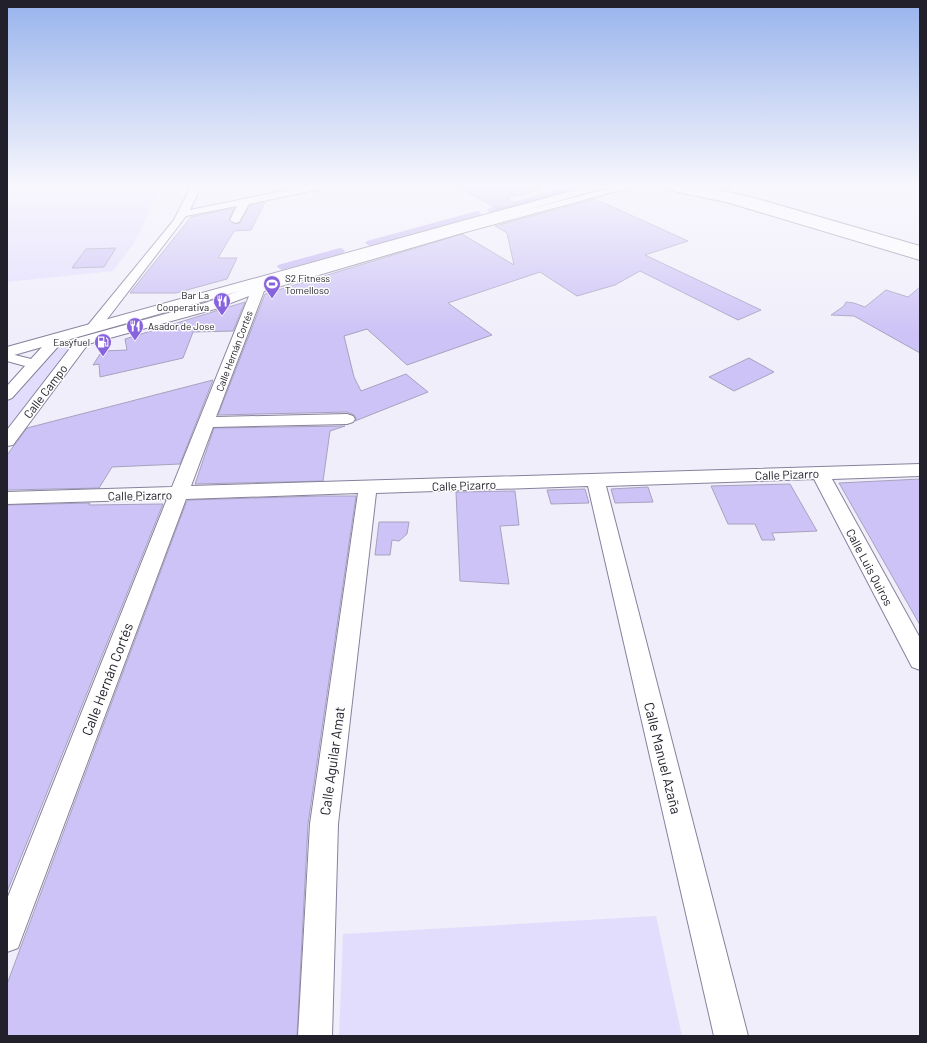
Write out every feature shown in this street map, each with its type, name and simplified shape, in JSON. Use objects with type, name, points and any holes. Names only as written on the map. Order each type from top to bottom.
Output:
[{"type":"highway","points":[[7,352],[260,284],[430,235]]},
{"type":"highway","points":[[868,235],[920,250]]},
{"type":"street","points":[[92,328],[166,235]]},
{"type":"street","points":[[260,284],[441,235]]},
{"type":"street","points":[[845,235],[920,257]]},
{"type":"street","name":"Calle Campo","points":[[7,441],[83,341],[210,306],[260,284]]},
{"type":"street","name":"Calle Hernán Cortés","points":[[7,937],[260,284]]},
{"type":"street","name":"Calle Campo","points":[[7,395],[23,377],[28,362],[58,338]]},
{"type":"street","points":[[7,357],[28,362]]},
{"type":"street","points":[[7,370],[28,362]]},
{"type":"street","points":[[7,378],[23,377]]},
{"type":"street","points":[[207,422],[347,420]]},
{"type":"street","name":"Calle Pizarro","points":[[7,498],[178,494],[920,470]]},
{"type":"street","name":"Calle Luis Quiros","points":[[820,473],[920,660]]},
{"type":"street","name":"Calle Manuel Azaña","points":[[596,481],[731,1036]]},
{"type":"street","name":"Calle Aguilar Amat","points":[[315,1036],[324,824],[368,488]]},
{"type":"shaded area","points":[[7,235],[138,235],[134,243],[113,271],[7,282]]},
{"type":"shaded area","points":[[93,328],[7,441],[7,395],[58,338]]},
{"type":"shaded area","points":[[656,916],[682,1036],[339,1036],[343,934]]},
{"type":"building","points":[[177,235],[232,235],[218,258],[237,258],[227,279],[176,293],[130,293]]},
{"type":"building","points":[[460,235],[463,235],[514,265],[507,235],[674,235],[688,241],[645,255],[761,310],[738,320],[640,271],[615,285],[577,296],[540,272],[448,303],[492,335],[407,365],[367,329],[344,336],[354,377],[361,391],[406,374],[428,392],[355,421],[356,418],[354,415],[347,412],[218,415],[265,294]]},
{"type":"building","points":[[116,248],[104,267],[72,268],[86,249]]},
{"type":"building","points":[[920,287],[920,353],[854,316],[831,315],[844,306],[846,302],[865,307],[886,290],[908,297]]},
{"type":"building","points":[[245,302],[233,331],[193,332],[183,358],[100,377],[99,364],[93,365],[102,351],[127,350],[125,339]]},
{"type":"building","points":[[749,358],[774,372],[734,391],[709,377]]},
{"type":"building","points":[[213,380],[180,464],[112,467],[99,488],[7,490],[7,455],[27,428]]},
{"type":"building","points":[[345,426],[330,431],[323,481],[195,484],[214,428]]},
{"type":"building","points":[[920,479],[920,625],[839,483]]},
{"type":"building","points":[[790,484],[817,531],[772,533],[775,540],[762,540],[755,524],[728,524],[711,486]]},
{"type":"building","points":[[648,487],[653,502],[615,503],[611,489]]},
{"type":"building","points":[[585,489],[589,503],[551,504],[547,490]]},
{"type":"building","points":[[515,491],[519,525],[500,526],[509,584],[460,581],[456,492]]},
{"type":"building","points":[[356,496],[308,824],[297,1036],[7,1036],[7,984],[186,503],[188,500]]},
{"type":"building","points":[[90,503],[89,505],[163,504],[7,892],[7,505]]},
{"type":"building","points":[[379,522],[409,522],[407,534],[399,541],[392,540],[390,555],[375,555]]},
{"type":"waterway","points":[[370,243],[401,235]]},
{"type":"waterway","points":[[282,267],[340,251]]},
{"type":"place","name":"S2 Fitness Tomelloso","points":[[272,299]]},
{"type":"place","name":"Bar La Cooperativa","points":[[222,316]]},
{"type":"place","name":"Asador de Jose","points":[[135,341]]},
{"type":"place","name":"Easyfuel","points":[[103,357]]}]
